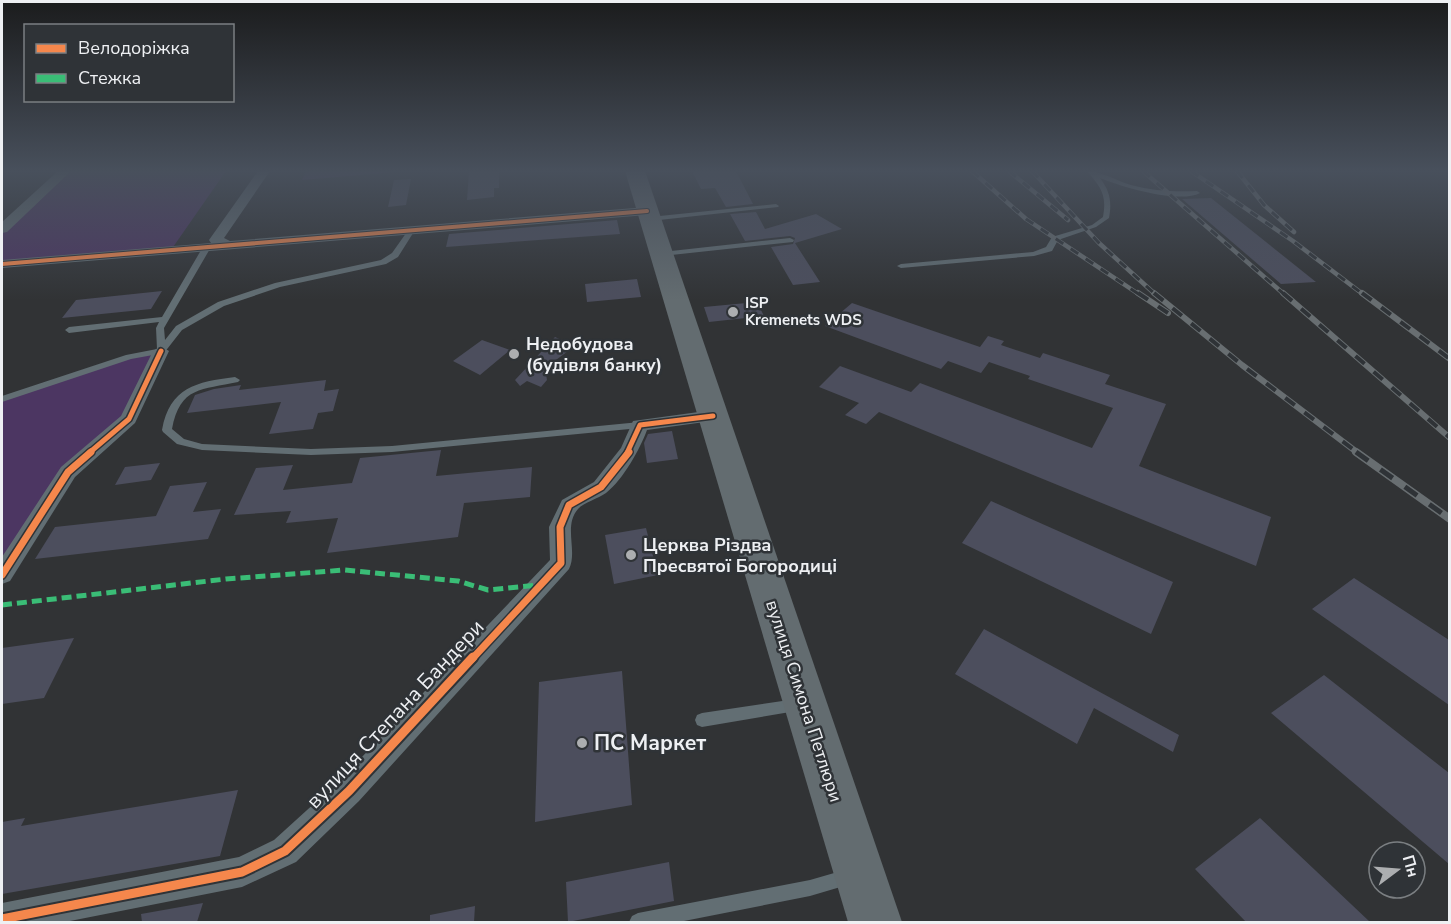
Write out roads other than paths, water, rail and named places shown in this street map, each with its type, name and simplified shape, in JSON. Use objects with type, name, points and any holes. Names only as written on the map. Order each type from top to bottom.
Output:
[{"type":"highway","name":"вулиця Симона Петлюри","points":[[649,215],[875,922]]},
{"type":"street","points":[[2,229],[18,214]]},
{"type":"street","points":[[228,246],[216,240],[234,214]]},
{"type":"street","points":[[2,264],[411,230],[649,215]]},
{"type":"street","points":[[2,575],[68,472],[129,419],[161,351]]},
{"type":"street","points":[[640,425],[713,416]]},
{"type":"street","name":"вулиця Степана Бандери","points":[[2,919],[242,872],[285,851],[349,791],[561,563],[560,527],[569,505],[601,487],[630,450],[640,425]]},
{"type":"lane","points":[[649,215],[661,214]]},
{"type":"lane","points":[[901,266],[1034,254],[1050,249],[1055,239],[1094,226],[1106,218],[1107,214]]},
{"type":"lane","points":[[2,399],[129,357],[161,351],[178,328],[221,304],[278,285],[383,261],[400,249],[411,230]]},
{"type":"lane","points":[[662,254],[790,240]]},
{"type":"lane","points":[[161,351],[160,328],[207,248]]},
{"type":"lane","points":[[69,330],[165,319]]},
{"type":"lane","points":[[235,381],[192,388],[181,397],[173,410],[168,420],[167,430],[181,442],[202,447],[311,452],[392,449],[640,425]]},
{"type":"lane","points":[[702,720],[805,703]]},
{"type":"lane","points":[[638,922],[810,888],[860,873]]},
{"type":"railway","points":[[1021,214],[1140,295]]},
{"type":"railway","points":[[1061,214],[1068,220]]},
{"type":"railway","points":[[1072,214],[1099,243],[1156,295]]},
{"type":"railway","points":[[1192,214],[1285,295]]},
{"type":"railway","points":[[1254,214],[1364,295]]},
{"type":"railway","points":[[1274,214],[1294,232]]},
{"type":"railway","points":[[1138,293],[1168,313]]},
{"type":"railway","points":[[1154,293],[1242,365],[1358,453]]},
{"type":"railway","points":[[1283,293],[1450,438]]},
{"type":"railway","points":[[1362,293],[1450,359]]},
{"type":"railway","points":[[1356,452],[1450,519]]},
{"type":"place","name":"ISP Kremenets WDS","points":[[733,312]]},
{"type":"place","name":"Недобудова (будівля банку)","points":[[514,354]]},
{"type":"place","name":"Церква Різдва Пресвятої Богородиці","points":[[631,555]]},
{"type":"place","name":"ПС Маркет","points":[[582,743]]}]
